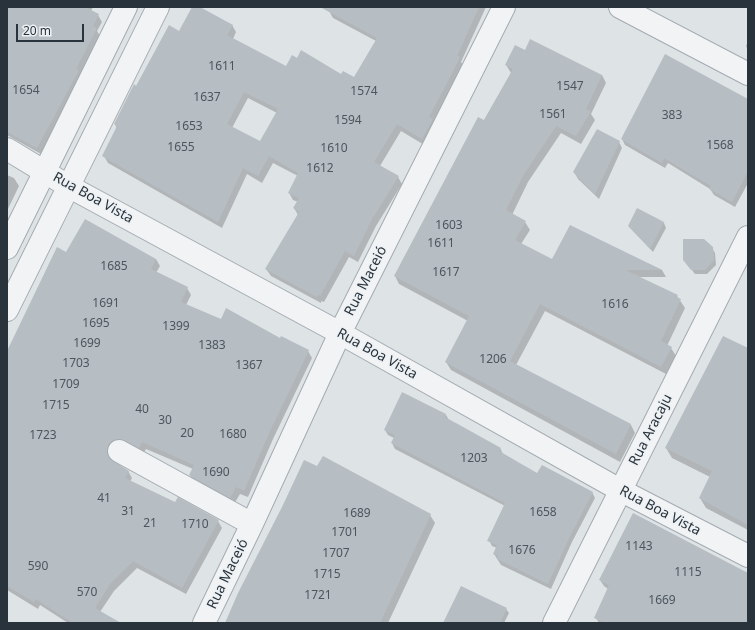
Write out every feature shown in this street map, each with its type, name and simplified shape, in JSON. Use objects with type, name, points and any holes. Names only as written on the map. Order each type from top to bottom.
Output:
[{"type":"street","points":[[7,248],[44,170],[126,7]]},
{"type":"street","points":[[7,310],[158,7]]},
{"type":"street","name":"Rua Maceió","points":[[204,623],[252,524],[340,333],[504,7]]},
{"type":"street","points":[[620,7],[748,74]]},
{"type":"street","name":"Rua Boa Vista","points":[[7,149],[44,170],[68,186],[340,333],[620,490],[748,556]]},
{"type":"street","name":"Rua Aracaju","points":[[554,623],[748,237]]},
{"type":"street","points":[[119,451],[252,524]]},
{"type":"building","points":[[7,7],[85,7],[99,14],[93,26],[97,28],[76,69],[79,70],[37,148],[7,132]]},
{"type":"building","points":[[192,7],[200,7],[233,25],[227,35],[286,66],[292,55],[297,58],[301,50],[341,74],[343,71],[354,77],[377,38],[320,7],[479,7],[457,56],[460,57],[429,117],[433,119],[422,139],[397,124],[374,162],[399,176],[372,219],[354,256],[345,251],[320,296],[318,294],[317,297],[265,269],[299,212],[293,208],[299,198],[288,193],[298,173],[269,156],[258,176],[243,168],[218,222],[102,156],[117,126],[114,124],[134,84],[136,86],[169,25],[179,31]],"holes":[[[244,92],[278,109],[260,141],[227,124]]]},
{"type":"building","points":[[530,39],[602,75],[586,109],[591,111],[576,136],[556,126],[524,174],[506,210],[526,221],[515,240],[552,259],[570,225],[662,270],[625,270],[678,295],[676,297],[681,299],[661,341],[672,347],[661,367],[540,304],[510,361],[631,424],[616,454],[445,362],[469,316],[394,276],[478,117],[484,120],[513,69],[505,65],[515,45],[525,50]]},
{"type":"building","points":[[665,54],[748,99],[748,171],[732,202],[709,189],[711,186],[664,158],[662,163],[621,139]]},
{"type":"building","points":[[597,129],[620,141],[595,194],[573,172]]},
{"type":"building","points":[[637,208],[664,222],[650,249],[628,226]]},
{"type":"building","points":[[85,219],[156,259],[151,269],[188,287],[181,302],[221,319],[226,308],[280,338],[281,336],[309,350],[270,431],[244,491],[236,487],[230,498],[189,475],[194,465],[142,442],[139,448],[119,439],[113,440],[108,445],[107,452],[109,458],[129,471],[125,478],[175,502],[178,497],[219,520],[182,588],[133,561],[110,584],[95,608],[121,623],[73,623],[36,599],[34,602],[7,586],[7,351],[57,247],[66,252]]},
{"type":"building","points":[[683,239],[704,239],[713,247],[714,260],[705,270],[691,270],[683,260]]},
{"type":"building","points":[[723,336],[748,348],[748,525],[699,498],[712,471],[665,448]]},
{"type":"building","points":[[402,392],[446,414],[445,417],[501,448],[499,451],[537,473],[542,465],[593,492],[570,536],[548,584],[497,559],[498,556],[493,554],[497,545],[487,541],[505,503],[391,443],[395,435],[384,430]]},
{"type":"building","points":[[323,456],[431,514],[380,623],[225,623],[238,593],[304,460],[317,466]]},
{"type":"building","points":[[633,513],[748,573],[748,623],[605,623],[594,618],[609,585],[599,580]]},
{"type":"building","points":[[461,586],[507,608],[500,623],[443,623]]}]
